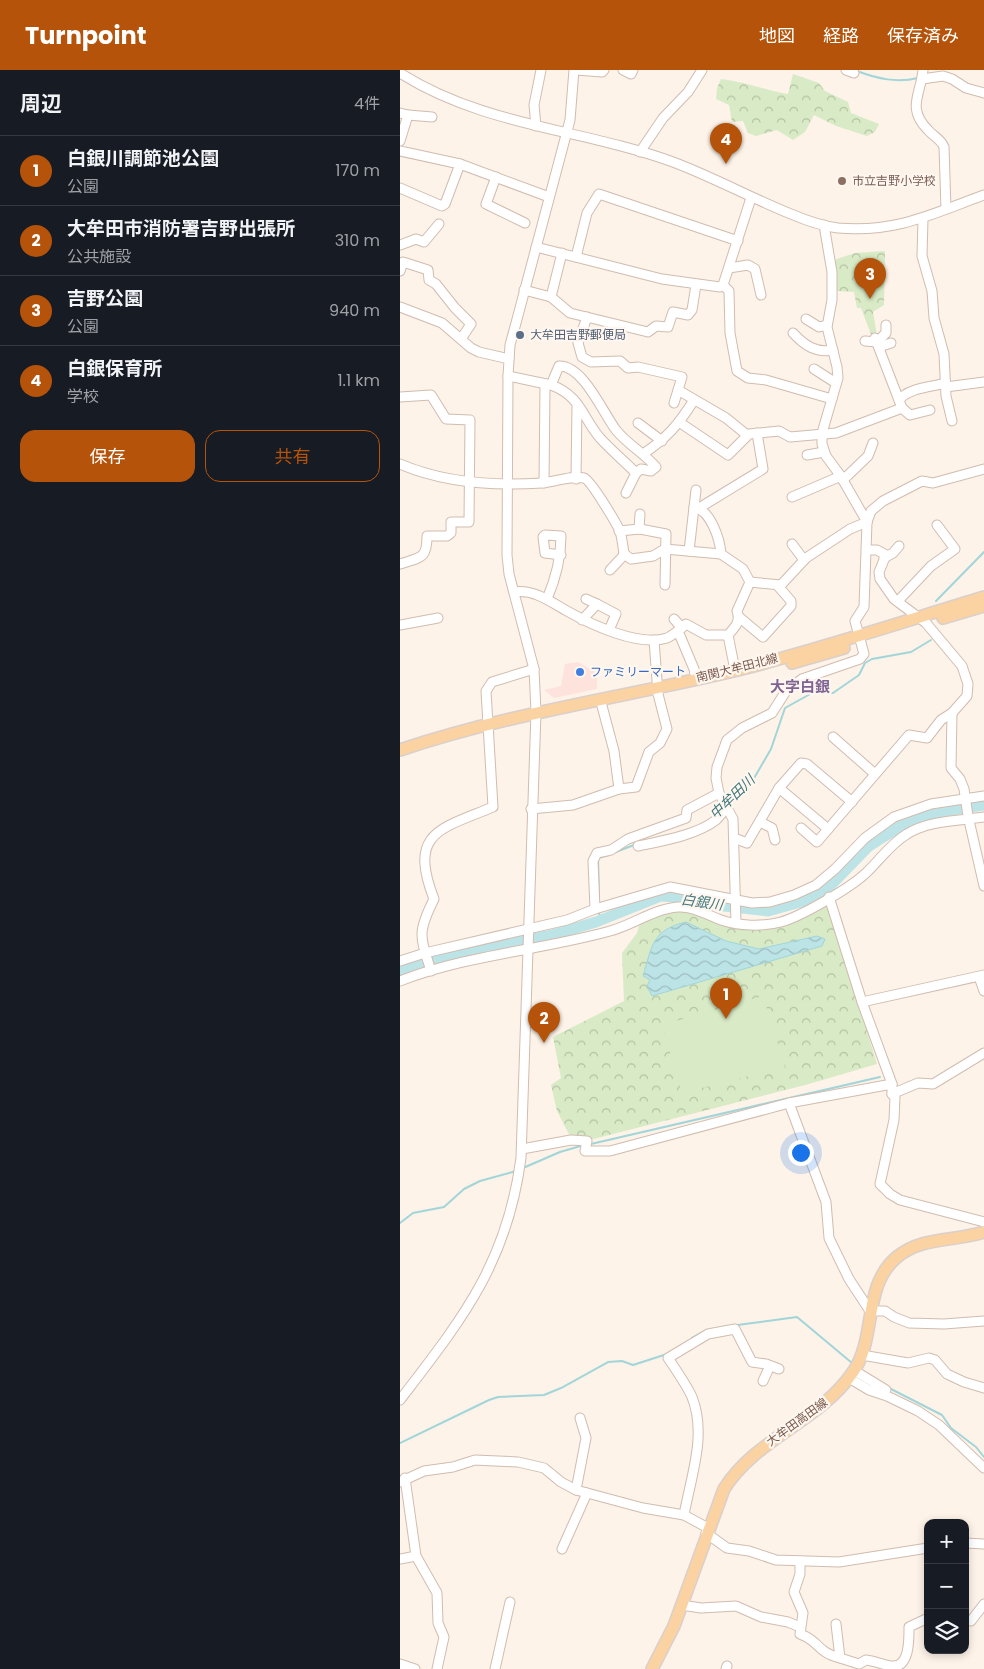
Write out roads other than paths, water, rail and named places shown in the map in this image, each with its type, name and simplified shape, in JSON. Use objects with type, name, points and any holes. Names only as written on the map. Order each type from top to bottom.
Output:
[{"type":"main road","name":"南関大牟田北線","points":[[400,750],[536,716],[739,676],[922,620],[984,597]]},
{"type":"main road","name":"南関大牟田北線","points":[[922,620],[984,606]]},
{"type":"main road","name":"南関大牟田北線","points":[[536,716],[602,706],[696,679],[860,639]]},
{"type":"main road","name":"南関大牟田北線","points":[[400,758],[489,729]]},
{"type":"main road","name":"大牟田高田線","points":[[652,1669],[674,1626],[707,1531],[724,1489],[733,1474],[750,1456],[836,1394],[852,1374],[862,1355],[870,1311],[881,1276],[896,1257],[918,1244],[931,1240],[984,1232]]},
{"type":"street","points":[[536,126],[534,105],[541,70]]},
{"type":"street","points":[[400,1400],[467,1310],[492,1264],[508,1221],[522,1150],[529,948],[531,809],[536,716],[534,669],[514,592],[507,555],[506,483],[509,359],[524,290],[567,134],[573,104],[575,70],[602,72],[604,70]]},
{"type":"street","points":[[624,70],[631,74],[633,70]]},
{"type":"street","points":[[640,152],[663,118],[688,92],[702,70]]},
{"type":"street","points":[[400,74],[428,90],[468,108],[640,152],[686,167],[751,198],[824,225],[873,229],[923,219],[984,195]]},
{"type":"street","points":[[946,210],[944,147],[942,142],[926,129],[915,110],[915,98],[922,75],[952,78],[966,88],[984,93]]},
{"type":"street","points":[[400,140],[404,114],[432,117]]},
{"type":"street","points":[[400,151],[460,164],[549,197]]},
{"type":"street","points":[[400,188],[442,206],[445,204],[460,164]]},
{"type":"street","points":[[496,178],[486,204],[525,223]]},
{"type":"street","points":[[576,257],[587,213],[599,194],[738,241]]},
{"type":"street","points":[[723,285],[751,198]]},
{"type":"street","points":[[923,219],[922,256],[932,291],[934,318],[944,354],[946,396],[952,421]]},
{"type":"street","points":[[400,246],[416,239],[424,242],[439,224]]},
{"type":"street","points":[[824,225],[832,272],[832,300],[827,326],[837,367],[836,383],[822,435],[824,452],[842,478],[867,522]]},
{"type":"street","points":[[536,247],[662,279],[716,288],[723,285]]},
{"type":"street","points":[[550,297],[562,253]]},
{"type":"street","points":[[400,271],[403,262],[428,270],[429,280],[436,284],[455,308],[471,324],[461,339]]},
{"type":"street","points":[[728,268],[748,265],[755,269],[761,295]]},
{"type":"street","points":[[524,290],[550,297],[570,312],[648,332],[656,326],[668,327],[672,312],[688,315],[692,310],[696,285]]},
{"type":"street","points":[[723,285],[729,291],[730,333],[737,371],[748,378],[766,380],[832,399]]},
{"type":"street","points":[[400,307],[442,322],[479,352],[509,359]]},
{"type":"street","points":[[587,317],[578,343],[582,357],[591,362],[620,362],[628,368],[638,367],[682,377],[674,403]]},
{"type":"street","points":[[806,319],[819,327],[827,326]]},
{"type":"street","points":[[877,342],[886,333],[886,325]]},
{"type":"street","points":[[793,333],[803,344],[816,351],[833,350]]},
{"type":"street","points":[[864,341],[891,343]]},
{"type":"street","points":[[877,342],[900,404],[910,415],[930,410]]},
{"type":"street","points":[[544,482],[548,384],[559,366],[567,366],[576,372],[600,403],[617,430],[656,467],[651,471],[641,469],[636,473],[626,492]]},
{"type":"street","points":[[814,369],[836,383]]},
{"type":"street","points":[[508,376],[548,384],[566,391],[599,437],[636,473]]},
{"type":"street","points":[[679,422],[728,455],[747,435],[779,431],[790,437],[836,433],[900,404],[903,394],[946,385],[984,382]]},
{"type":"street","points":[[678,390],[726,418],[747,435]]},
{"type":"street","points":[[400,398],[431,395],[446,419],[470,420],[469,522],[451,522],[451,533],[447,536],[427,536],[427,551],[423,556],[400,564]]},
{"type":"street","points":[[642,454],[662,441],[679,422],[694,400]]},
{"type":"street","points":[[576,479],[577,405]]},
{"type":"street","points":[[638,423],[662,441]]},
{"type":"street","points":[[696,508],[763,469],[757,433]]},
{"type":"street","points":[[792,497],[842,478],[868,456],[872,443]]},
{"type":"street","points":[[807,455],[824,452]]},
{"type":"street","points":[[400,464],[429,475],[469,482],[544,482],[558,479],[584,478],[590,482],[620,531],[625,554],[631,559],[653,556],[665,549],[721,554],[743,569],[750,582]]},
{"type":"street","points":[[736,921],[733,818],[719,793],[717,767],[727,740],[742,728],[772,713],[786,691],[802,679],[860,659],[864,654],[855,621],[864,607],[867,522],[871,511],[883,501],[922,480],[933,483],[984,470]]},
{"type":"street","points":[[689,551],[696,508],[696,490]]},
{"type":"street","points":[[696,508],[706,514],[720,545],[721,554]]},
{"type":"street","points":[[639,529],[640,514]]},
{"type":"street","points":[[750,582],[781,585],[804,560],[850,528],[867,522]]},
{"type":"street","points":[[898,601],[931,566],[955,549],[938,525]]},
{"type":"street","points":[[620,531],[639,529],[666,534],[665,585]]},
{"type":"street","points":[[792,544],[804,560]]},
{"type":"street","points":[[884,558],[893,553],[899,546]]},
{"type":"street","points":[[801,828],[817,842],[909,735],[927,738],[941,720],[952,713],[967,696],[968,684],[962,666],[922,620],[898,601],[880,579],[879,572],[886,555],[882,552],[867,550]]},
{"type":"street","points":[[610,570],[625,554]]},
{"type":"street","points":[[547,599],[558,574],[557,566],[560,555]]},
{"type":"street","points":[[514,592],[524,590],[547,599],[582,620],[641,640],[654,640],[667,638],[686,624],[706,635],[728,635],[738,624],[739,616],[737,611],[750,582]]},
{"type":"street","points":[[739,616],[763,637],[791,606],[791,601],[777,585]]},
{"type":"street","points":[[586,599],[616,614],[609,630]]},
{"type":"street","points":[[582,620],[597,604]]},
{"type":"street","points":[[400,625],[438,618]]},
{"type":"street","points":[[674,620],[680,629],[696,679]]},
{"type":"street","points":[[728,635],[734,670]]},
{"type":"street","points":[[531,809],[572,805],[619,789],[636,787],[649,752],[660,743],[667,729],[658,691],[654,640]]},
{"type":"street","points":[[430,970],[421,939],[421,926],[434,899],[425,877],[425,849],[431,837],[445,827],[493,807],[486,691],[492,682],[534,669]]},
{"type":"street","points":[[602,706],[614,751],[619,789]]},
{"type":"street","points":[[952,713],[951,768],[960,779],[984,886]]},
{"type":"street","points":[[833,737],[875,774]]},
{"type":"street","points":[[734,838],[747,843],[780,788],[800,763],[807,764],[852,802]]},
{"type":"street","points":[[780,788],[828,829]]},
{"type":"street","points":[[598,908],[593,860],[597,853],[611,850],[628,840],[686,818],[686,810],[719,793]]},
{"type":"street","points":[[400,961],[529,930],[670,887],[752,903],[770,902],[794,895],[816,885],[835,869],[865,838],[894,817],[931,804],[966,801],[984,796]]},
{"type":"street","points":[[638,846],[678,838],[716,820],[725,806]]},
{"type":"street","points":[[400,981],[430,970],[612,931],[656,912],[679,907],[695,909],[723,920],[768,925],[783,921],[829,897],[865,874],[882,854],[908,833],[936,824],[984,816]]},
{"type":"street","points":[[760,822],[772,828],[775,840]]},
{"type":"street","points":[[829,897],[862,1002],[892,1084],[892,1094],[895,1098],[894,1120],[880,1184],[900,1200],[984,1222]]},
{"type":"street","points":[[862,1002],[982,976],[984,990]]},
{"type":"street","points":[[892,1094],[918,1082],[933,1084],[984,1053]]},
{"type":"street","points":[[522,1150],[571,1140],[587,1141],[585,1151],[610,1151],[790,1102],[892,1084]]},
{"type":"street","points":[[790,1102],[826,1202],[829,1238],[849,1279],[870,1311],[885,1311],[909,1323],[944,1324],[984,1321]]},
{"type":"street","points":[[684,1515],[698,1446],[696,1414],[692,1396],[668,1358],[708,1334],[735,1329],[752,1362],[775,1367],[763,1381]]},
{"type":"street","points":[[862,1355],[908,1363],[929,1358],[934,1360],[947,1374],[984,1388]]},
{"type":"street","points":[[852,1374],[940,1419],[953,1434],[984,1460]]},
{"type":"street","points":[[852,1374],[868,1390],[918,1411],[939,1424],[984,1468]]},
{"type":"street","points":[[576,1490],[586,1438],[580,1418]]},
{"type":"street","points":[[437,1669],[444,1637],[438,1624],[437,1593],[416,1556],[403,1480],[424,1471],[453,1467],[475,1460],[518,1462],[544,1468],[561,1482],[576,1490],[643,1508],[684,1515],[727,1548],[749,1550],[776,1560],[839,1562],[924,1549]]},
{"type":"street","points":[[562,1549],[587,1493]]},
{"type":"street","points":[[969,1542],[984,1544]]},
{"type":"street","points":[[400,1559],[416,1556]]},
{"type":"street","points":[[800,1561],[800,1574],[794,1592],[802,1613],[800,1634],[813,1639],[826,1654],[859,1664],[866,1660],[894,1666],[900,1664],[907,1655],[909,1627],[924,1620]]},
{"type":"street","points":[[495,1669],[510,1602]]},
{"type":"street","points":[[969,1621],[971,1621],[984,1604]]},
{"type":"street","points":[[681,1605],[701,1608],[736,1606],[761,1617],[788,1622],[800,1627]]},
{"type":"street","points":[[836,1624],[840,1658]]},
{"type":"street","points":[[400,1664],[416,1669]]},
{"type":"water","points":[[686,922],[726,941],[759,949],[817,936],[825,939],[822,946],[652,996],[647,986],[650,980],[643,976],[655,941],[666,930]]},
{"type":"waterway","points":[[857,71],[888,79],[918,78]]},
{"type":"waterway","name":"中牟田川","points":[[936,601],[984,552]]},
{"type":"waterway","name":"中牟田川","points":[[727,803],[753,780],[771,749],[785,708],[812,693],[833,693],[859,675],[865,663],[872,659],[911,652],[931,640]]},
{"type":"waterway","name":"白銀川","points":[[400,970],[465,952],[552,935],[596,922],[661,896],[687,898],[715,905],[768,911],[804,901],[831,885],[869,846],[905,823],[939,812],[984,805]]},
{"type":"waterway","name":"中牟田川","points":[[613,853],[634,845]]},
{"type":"waterway","name":"中牟田川","points":[[599,895],[598,858],[609,855]]},
{"type":"waterway","name":"中牟田川","points":[[599,912],[600,920]]},
{"type":"waterway","points":[[591,1144],[880,1077]]},
{"type":"waterway","points":[[523,1168],[560,1152],[584,1145]]},
{"type":"waterway","points":[[400,1223],[413,1213],[444,1207],[464,1189],[480,1181],[516,1171]]},
{"type":"waterway","points":[[730,1326],[797,1317],[852,1363]]},
{"type":"waterway","points":[[692,1338],[703,1332]]},
{"type":"waterway","points":[[400,1443],[489,1400],[498,1397],[544,1395],[561,1388],[608,1362],[622,1361],[633,1365],[667,1354]]},
{"type":"waterway","points":[[889,1388],[942,1415],[951,1428],[976,1447],[984,1457]]},
{"type":"place","name":"白銀保育所","points":[[726,164]]},
{"type":"place","name":"市立吉野小学校","points":[[842,181]]},
{"type":"place","name":"吉野公園","points":[[870,299]]},
{"type":"place","name":"大牟田吉野郵便局","points":[[520,335]]},
{"type":"place","name":"ファミリーマート","points":[[580,672]]},
{"type":"place","name":"白銀川調節池公園","points":[[726,1019]]},
{"type":"place","name":"大牟田市消防署吉野出張所","points":[[544,1043]]},
{"type":"district","name":"大字白銀","points":[[800,687]]}]
